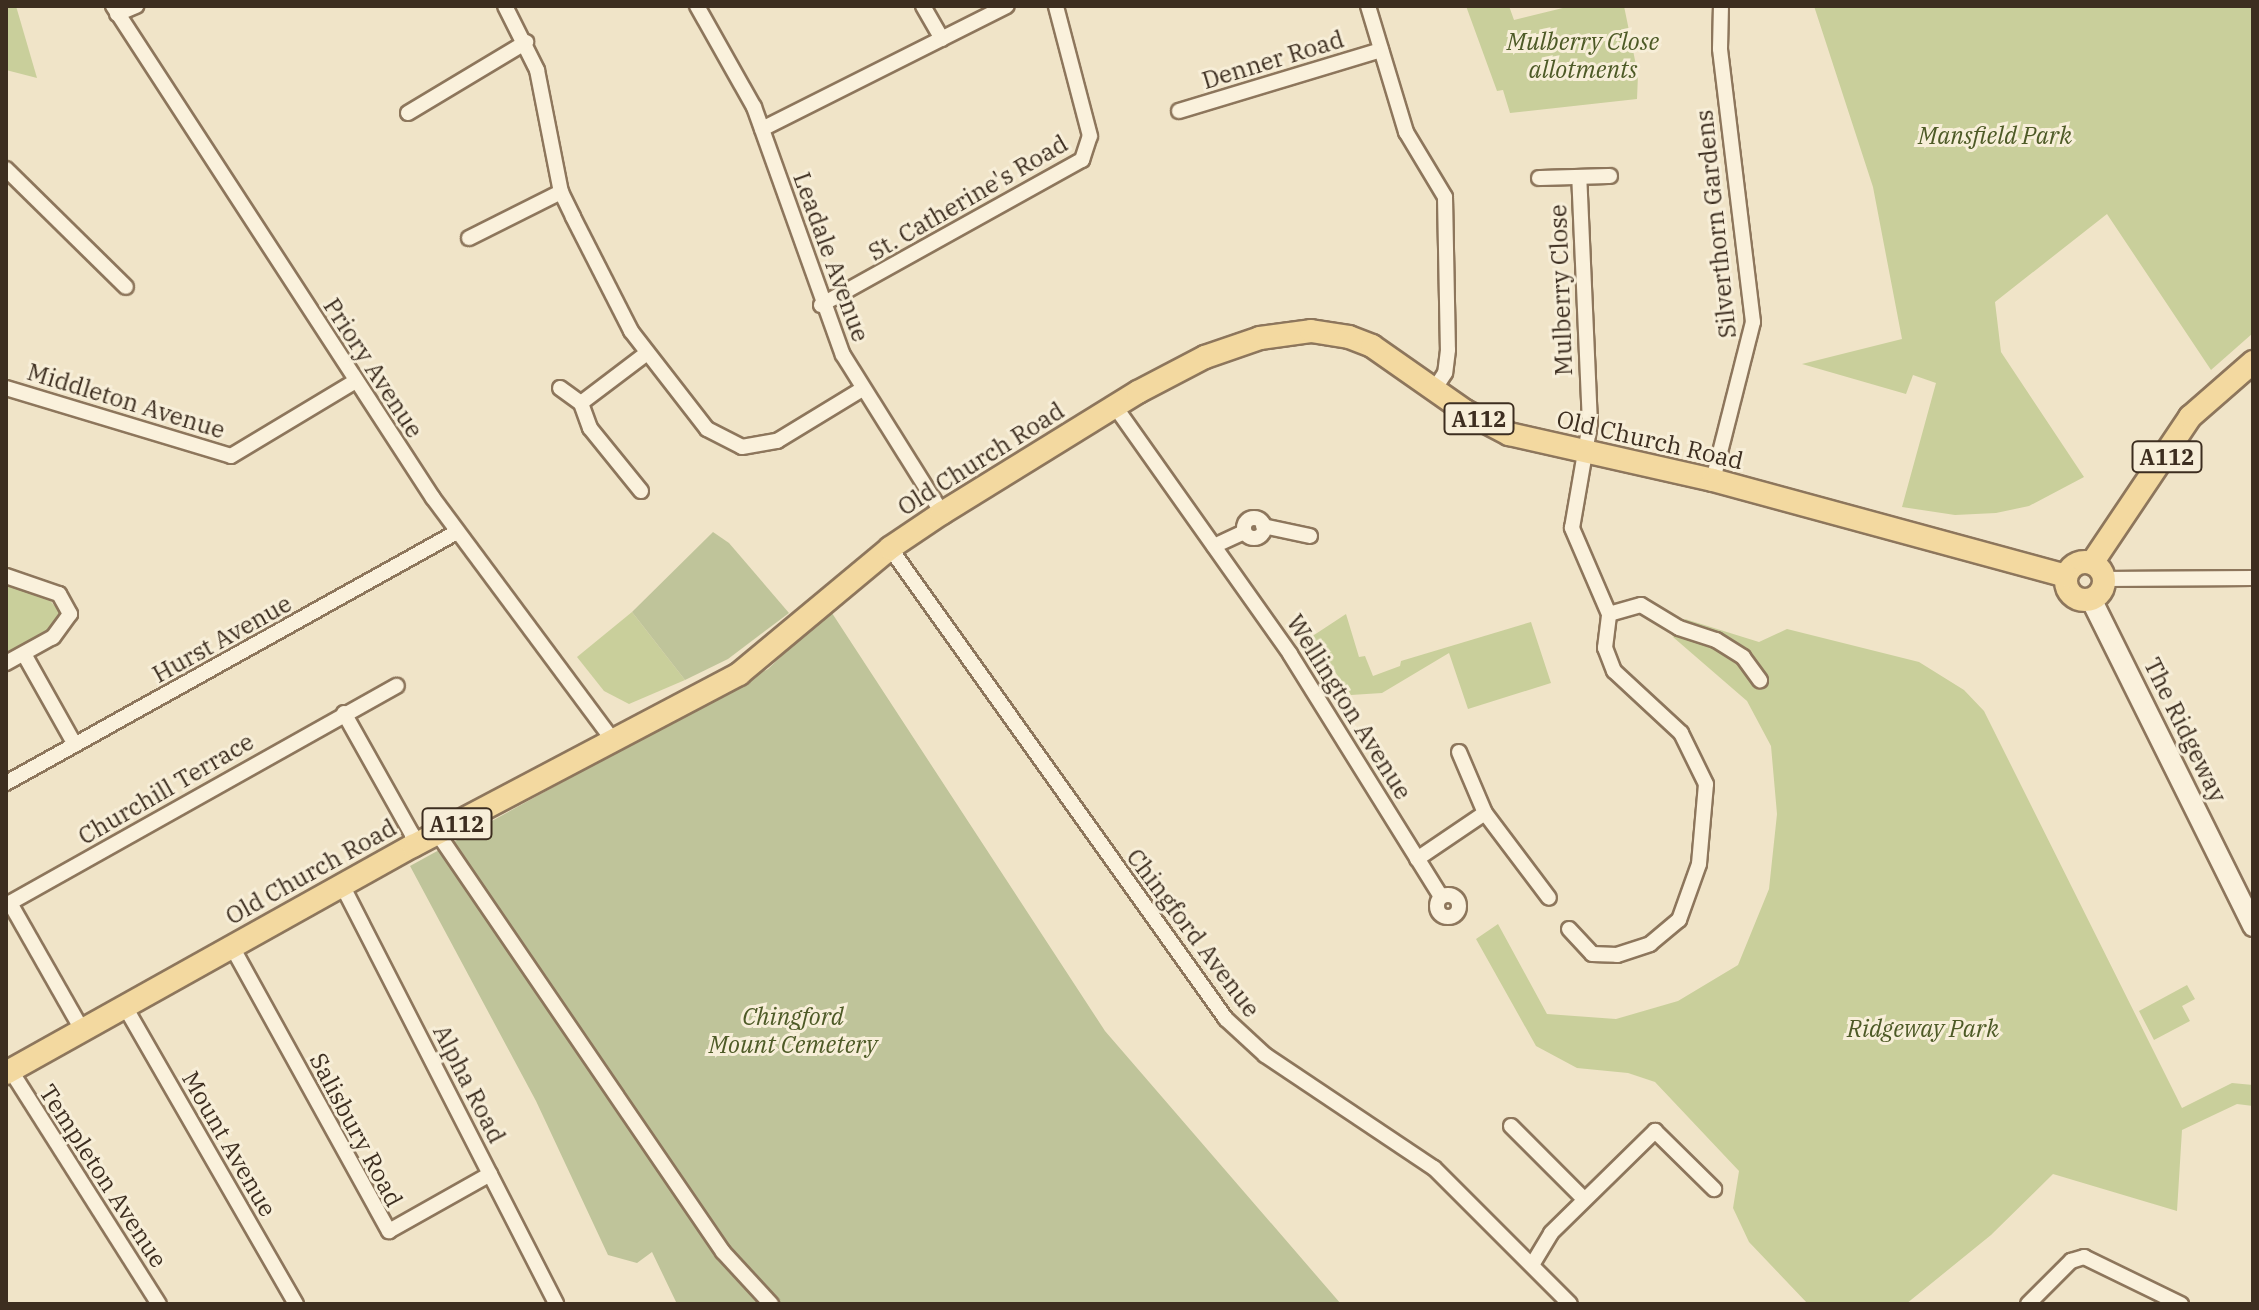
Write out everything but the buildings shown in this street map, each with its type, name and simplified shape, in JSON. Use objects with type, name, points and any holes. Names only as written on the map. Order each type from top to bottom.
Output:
[{"type":"main road","name":"Old Church Road","points":[[8,1072],[231,945],[739,674],[890,548],[942,513],[1114,405],[1219,351],[1276,335],[1311,331],[1372,346],[1434,390],[1509,434],[1713,480],[2066,576],[2071,593],[2091,599]]},
{"type":"main road","name":"A112","points":[[2091,599],[2100,593],[2098,571],[2190,417],[2253,362]]},
{"type":"main road","name":"A112","points":[[2066,576],[2074,565],[2098,571]]},
{"type":"main road","name":"The Ridgeway","points":[[2091,599],[2253,926]]},
{"type":"street","points":[[115,10],[136,6]]},
{"type":"street","points":[[505,6],[526,42],[537,70],[561,192],[647,353],[707,429],[742,447],[777,441],[861,390]]},
{"type":"street","name":"Leadale Avenue","points":[[697,6],[747,91],[821,305],[861,390],[942,513]]},
{"type":"street","points":[[923,6],[942,39]]},
{"type":"street","points":[[762,129],[1007,6]]},
{"type":"street","name":"St. Catherine's Road","points":[[821,305],[1082,160],[1090,136],[1056,6]]},
{"type":"street","points":[[1368,6],[1409,139],[1445,197],[1448,361],[1434,390]]},
{"type":"street","name":"Silverthorn Gardens","points":[[1713,480],[1753,322],[1720,49],[1721,6]]},
{"type":"street","name":"Priory Avenue","points":[[115,10],[457,532],[598,713],[614,742]]},
{"type":"street","points":[[408,113],[526,42]]},
{"type":"street","name":"Denner Road","points":[[1179,111],[1381,50]]},
{"type":"street","points":[[6,169],[126,287]]},
{"type":"street","name":"Mulberry Close","points":[[1539,178],[1610,176]]},
{"type":"street","name":"Mulberry Close","points":[[1579,177],[1587,450],[1572,528],[1609,614]]},
{"type":"street","points":[[469,238],[561,192]]},
{"type":"street","points":[[581,403],[647,353]]},
{"type":"street","name":"Middleton Avenue","points":[[6,388],[231,456],[356,381]]},
{"type":"street","points":[[560,388],[581,403],[590,428],[641,491]]},
{"type":"street","name":"Wellington Avenue","points":[[1114,405],[1290,654],[1441,897]]},
{"type":"street","points":[[1214,546],[1244,532],[1256,538],[1263,526],[1310,536]]},
{"type":"street","name":"Hurst Avenue","points":[[6,783],[457,532]]},
{"type":"street","name":"Chingford Avenue","points":[[890,548],[1226,1019],[1265,1055],[1434,1168],[1570,1304]]},
{"type":"street","points":[[2098,571],[2253,578]]},
{"type":"street","points":[[6,576],[52,591],[68,605],[61,630],[6,663]]},
{"type":"street","points":[[1569,929],[1592,954],[1617,955],[1650,944],[1679,920],[1689,904],[1701,849],[1706,804],[1703,768],[1681,733],[1614,671],[1605,648],[1609,614],[1641,605],[1679,628],[1716,640],[1743,657],[1760,680]]},
{"type":"street","points":[[24,654],[75,745]]},
{"type":"street","name":"Churchill Terrace","points":[[82,1030],[8,904],[397,686]]},
{"type":"street","points":[[344,713],[412,834],[413,846]]},
{"type":"street","points":[[1459,752],[1485,813],[1549,898]]},
{"type":"street","points":[[1417,859],[1485,813]]},
{"type":"street","points":[[438,834],[723,1252],[771,1304]]},
{"type":"street","name":"Alpha Road","points":[[342,885],[556,1304]]},
{"type":"street","name":"Salisbury Road","points":[[231,945],[389,1231],[490,1174]]},
{"type":"street","name":"Mount Avenue","points":[[124,1005],[296,1304]]},
{"type":"street","name":"Templeton Avenue","points":[[8,1072],[159,1304]]},
{"type":"street","points":[[1511,1126],[1584,1199]]},
{"type":"street","points":[[1532,1265],[1551,1233],[1655,1131],[1714,1189]]},
{"type":"street","points":[[2028,1304],[2071,1261],[2084,1257],[2181,1304]]},
{"type":"green space","points":[[6,6],[16,6],[37,78],[6,70]]},
{"type":"green space","name":"Mulberry Close allotments","points":[[1466,6],[1509,6],[1514,20],[1571,6],[1624,6],[1638,75],[1637,99],[1510,113],[1503,90],[1497,91]]},
{"type":"green space","name":"Mansfield Park","points":[[1814,6],[2253,6],[2253,333],[2211,370],[2107,214],[1995,302],[2001,352],[2084,477],[2029,506],[1996,513],[1955,515],[1902,507],[1936,383],[1913,375],[1906,394],[1802,364],[1902,339],[1873,187]]},
{"type":"green space","points":[[713,532],[729,543],[789,613],[728,659],[685,680],[632,612]]},
{"type":"green space","points":[[6,585],[48,598],[62,615],[57,628],[6,655]]},
{"type":"green space","name":"Chingford Mount Cemetery","points":[[830,610],[1105,1031],[1341,1304],[677,1304],[652,1252],[637,1263],[608,1255],[536,1101],[410,866],[768,669]]},
{"type":"green space","points":[[632,612],[685,680],[629,704],[604,691],[577,657]]},
{"type":"green space","points":[[1346,614],[1359,657],[1365,656],[1373,676],[1400,666],[1401,661],[1531,622],[1551,683],[1468,709],[1449,653],[1382,693],[1351,695],[1311,637]]},
{"type":"green space","name":"Ridgeway Park","points":[[1685,619],[1759,642],[1787,629],[1919,662],[1964,690],[1984,711],[2182,1108],[2232,1083],[2253,1085],[2253,1106],[2237,1104],[2182,1130],[2177,1211],[2053,1174],[1991,1235],[1906,1304],[1808,1304],[1749,1242],[1733,1208],[1739,1171],[1655,1082],[1628,1073],[1577,1068],[1536,1046],[1476,939],[1498,924],[1547,1014],[1616,1019],[1678,1001],[1738,965],[1769,889],[1777,814],[1771,746],[1747,701],[1673,637]]},
{"type":"green space","points":[[2187,985],[2195,999],[2182,1006],[2190,1021],[2154,1040],[2139,1011]]}]
